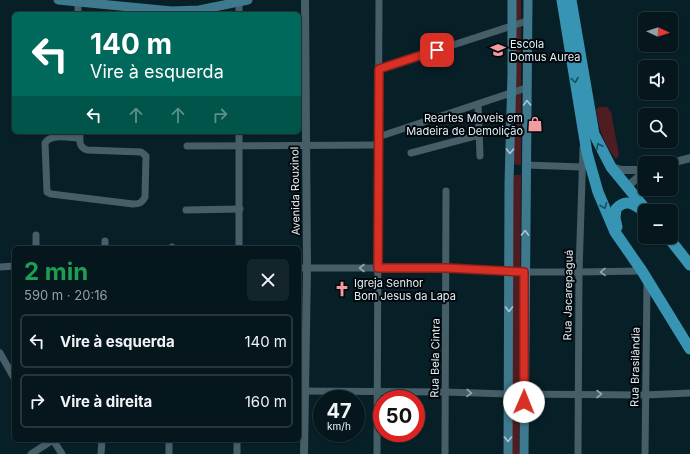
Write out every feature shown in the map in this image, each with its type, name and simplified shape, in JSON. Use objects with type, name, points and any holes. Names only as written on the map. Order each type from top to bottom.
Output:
[{"type":"main road","points":[[58,0],[139,4],[172,11],[199,10],[244,1]]},
{"type":"main road","points":[[508,454],[512,0]]},
{"type":"main road","points":[[524,454],[524,257],[528,0]]},
{"type":"main road","points":[[562,0],[587,153],[598,192],[615,232],[645,275],[690,349]]},
{"type":"main road","points":[[571,0],[594,134],[611,167],[640,204]]},
{"type":"main road","points":[[626,248],[618,231],[615,218],[618,200],[627,187]]},
{"type":"main road","points":[[616,209],[623,203],[630,203],[638,208]]},
{"type":"main road","points":[[674,244],[690,265]]},
{"type":"main road","points":[[509,257],[524,257]]},
{"type":"main road","points":[[509,276],[518,279],[524,277]]},
{"type":"main road","points":[[508,379],[514,380],[524,378]]},
{"type":"main road","points":[[508,398],[524,398]]},
{"type":"street","name":"Avenida Rouxinol","points":[[304,454],[302,392],[306,145],[306,0]]},
{"type":"street","points":[[378,390],[379,0]]},
{"type":"street","points":[[240,12],[244,1]]},
{"type":"street","points":[[78,2],[78,12]]},
{"type":"street","points":[[379,69],[527,21]]},
{"type":"street","points":[[378,137],[526,88]]},
{"type":"street","points":[[478,104],[480,156]]},
{"type":"street","points":[[239,134],[239,246]]},
{"type":"street","points":[[80,135],[80,146],[87,150],[141,152],[146,156],[145,197],[143,201],[139,204],[133,204],[51,194],[47,192],[45,143],[52,137],[80,135]]},
{"type":"street","points":[[411,153],[479,135]]},
{"type":"street","name":"Rua Jacarepaguá","points":[[578,454],[579,272],[584,136]]},
{"type":"street","points":[[187,146],[378,146]]},
{"type":"street","points":[[678,161],[690,158]]},
{"type":"street","points":[[526,165],[582,167]]},
{"type":"street","points":[[611,167],[622,170],[638,171]]},
{"type":"street","points":[[627,187],[638,177]]},
{"type":"street","name":"Rua Bela Cintra","points":[[445,454],[447,268],[446,191]]},
{"type":"street","points":[[186,210],[240,209]]},
{"type":"street","points":[[36,235],[36,246]]},
{"type":"street","points":[[0,267],[12,266]]},
{"type":"street","points":[[303,268],[447,268],[509,276]]},
{"type":"street","points":[[524,277],[579,272],[645,275]]},
{"type":"street","name":"Rua Brasilândia","points":[[645,275],[645,454]]},
{"type":"street","points":[[0,354],[2,362],[12,375]]},
{"type":"street","points":[[302,392],[373,391]]},
{"type":"street","points":[[425,392],[445,392],[508,398]]},
{"type":"street","points":[[524,398],[578,394],[645,395],[690,393]]},
{"type":"street","points":[[31,454],[50,442]]},
{"type":"street","points":[[54,442],[62,454]]},
{"type":"street","points":[[102,442],[102,454]]},
{"type":"street","points":[[169,442],[169,454]]},
{"type":"street","points":[[237,442],[237,454]]},
{"type":"street","points":[[378,442],[378,454]]},
{"type":"shaded area","points":[[514,0],[521,0],[521,165],[513,164]]},
{"type":"shaded area","points":[[599,107],[607,107],[611,112],[619,155],[616,159],[602,136],[596,109]]},
{"type":"shaded area","points":[[513,175],[521,175],[519,454],[511,454]]},
{"type":"place","name":"Escola Domus Aurea","points":[[498,50]]},
{"type":"place","name":"Reartes Moveis em Madeira de Demolição","points":[[535,124]]},
{"type":"place","name":"Igreja Senhor Bom Jesus da Lapa","points":[[342,289]]},
{"type":"route","points":[[437,50],[379,69],[378,268],[447,268],[524,272],[524,402]]}]
